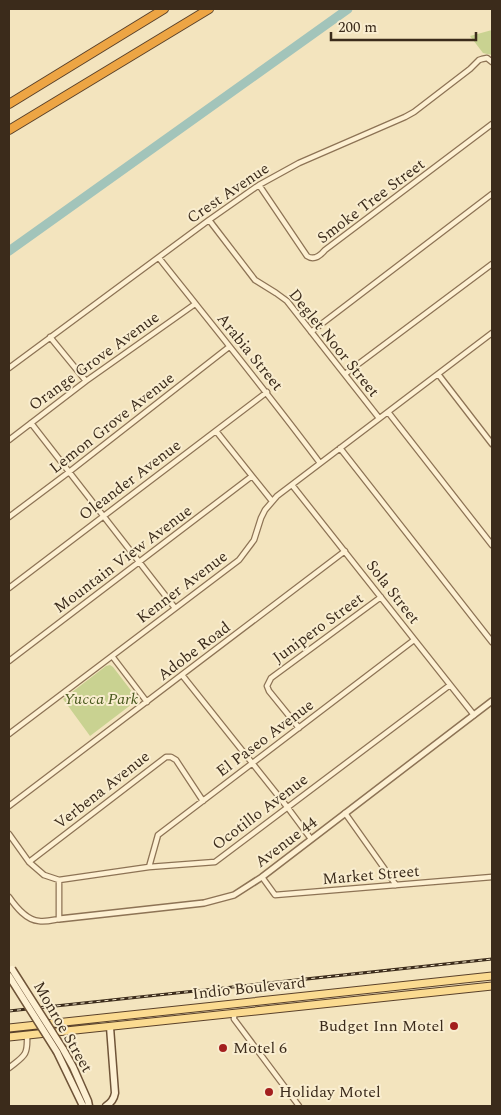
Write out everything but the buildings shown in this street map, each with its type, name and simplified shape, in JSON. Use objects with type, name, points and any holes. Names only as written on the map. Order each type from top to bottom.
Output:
[{"type":"highway","points":[[9,104],[164,9]]},
{"type":"highway","points":[[9,130],[209,9]]},
{"type":"main road","name":"Monroe Street","points":[[11,966],[60,1050],[83,1106]]},
{"type":"main road","name":"Monroe Street","points":[[9,976],[73,1067],[89,1106]]},
{"type":"main road","name":"Indio Boulevard","points":[[9,1028],[492,976]]},
{"type":"main road","name":"Indio Boulevard","points":[[9,1038],[492,986]]},
{"type":"main road","points":[[216,1005],[226,1008],[234,1014],[237,1009],[242,1007],[267,1004],[281,998]]},
{"type":"main road","points":[[106,1106],[115,1093],[110,1027],[112,1022],[115,1020],[147,1017],[159,1011]]},
{"type":"main road","points":[[95,1018],[103,1021],[110,1027]]},
{"type":"main road","points":[[60,1032],[73,1026],[96,1024],[95,1018]]},
{"type":"street","name":"Crest Avenue","points":[[9,368],[259,185],[299,163],[405,117],[425,104],[479,60],[484,58],[490,59],[492,62]]},
{"type":"street","name":"Smoke Tree Street","points":[[259,185],[307,256],[312,258],[318,257],[492,124]]},
{"type":"street","points":[[311,332],[492,194]]},
{"type":"street","name":"Deglet Noor Street","points":[[210,220],[255,280],[287,301],[379,418]]},
{"type":"street","name":"Arabia Street","points":[[159,258],[320,463]]},
{"type":"street","points":[[345,374],[492,264]]},
{"type":"street","name":"Orange Grove Avenue","points":[[9,440],[86,381],[195,304]]},
{"type":"street","name":"Kenner Avenue","points":[[9,734],[240,560],[254,540],[261,518],[272,501],[492,333]]},
{"type":"street","points":[[50,337],[86,381]]},
{"type":"street","name":"Lemon Grove Avenue","points":[[9,517],[229,347]]},
{"type":"street","points":[[438,374],[492,444]]},
{"type":"street","name":"Oleander Avenue","points":[[9,588],[266,392]]},
{"type":"street","name":"Deglet Noor Street","points":[[388,412],[492,545]]},
{"type":"street","points":[[31,423],[175,608]]},
{"type":"street","points":[[216,431],[272,501]]},
{"type":"street","points":[[340,448],[492,642]]},
{"type":"street","name":"Mountain View Avenue","points":[[9,661],[252,476]]},
{"type":"street","name":"Sola Street","points":[[292,485],[474,715]]},
{"type":"street","name":"Adobe Road","points":[[9,806],[345,552]]},
{"type":"street","name":"Junipero Street","points":[[299,728],[269,691],[267,686],[271,678],[381,597]]},
{"type":"street","name":"El Paseo Avenue","points":[[149,867],[158,836],[414,640]]},
{"type":"street","points":[[112,656],[147,702]]},
{"type":"street","points":[[182,675],[311,839]]},
{"type":"street","name":"Ocotillo Avenue","points":[[59,880],[149,867],[215,862],[450,685]]},
{"type":"street","name":"Avenue 44","points":[[59,919],[204,903],[234,895],[262,876],[492,701]]},
{"type":"street","name":"Verbena Avenue","points":[[29,862],[166,757],[176,760],[203,801]]},
{"type":"street","points":[[345,813],[396,885]]},
{"type":"street","points":[[9,834],[29,862],[44,875],[59,880],[59,919],[39,921],[26,916],[9,897]]},
{"type":"street","name":"Market Street","points":[[262,876],[275,896],[492,877]]},
{"type":"street","points":[[234,1014],[234,1019],[299,1106]]},
{"type":"street","points":[[9,1068],[26,1053],[27,1036]]},
{"type":"green space","points":[[492,30],[492,55],[483,53],[470,36]]},
{"type":"green space","name":"Yucca Park","points":[[110,665],[136,697],[136,701],[90,736],[63,699],[106,666]]},
{"type":"waterway","points":[[9,251],[348,9]]},
{"type":"railway","points":[[9,1011],[492,959]]},
{"type":"place","name":"Budget Inn Motel","points":[[454,1026]]},
{"type":"place","name":"Motel 6","points":[[223,1048]]},
{"type":"place","name":"Holiday Motel","points":[[269,1092]]}]
